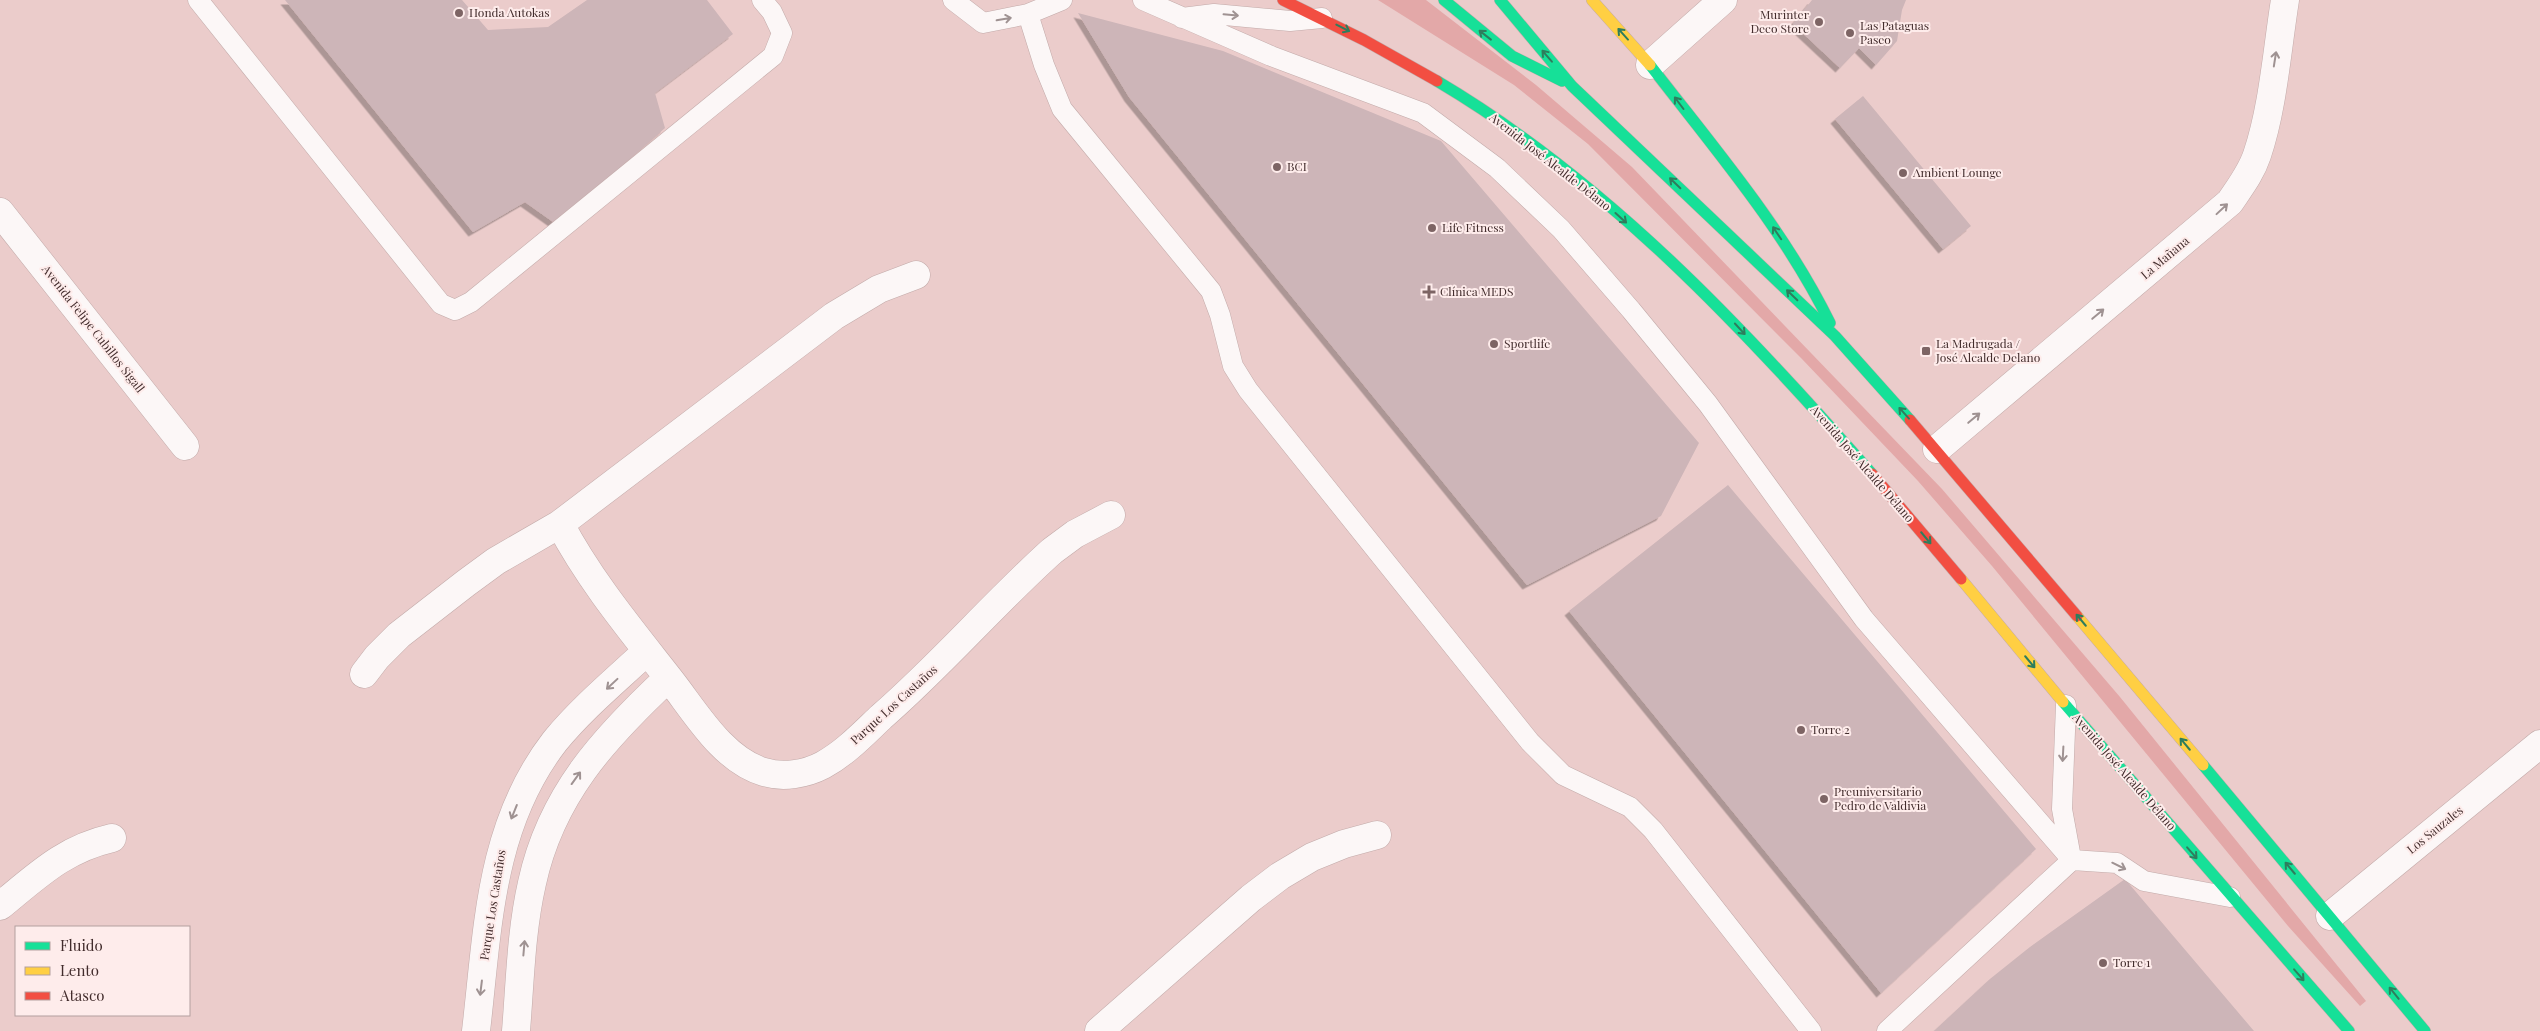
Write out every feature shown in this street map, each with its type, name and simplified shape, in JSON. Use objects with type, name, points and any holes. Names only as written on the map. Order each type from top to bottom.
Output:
[{"type":"main road","name":"Avenida José Alcalde Délano","points":[[1283,0],[1384,49],[1444,84],[1519,135],[1590,190],[1725,314],[1895,500],[2066,705],[2230,897],[2349,1031]]},
{"type":"main road","points":[[1444,0],[1512,56],[1572,86]]},
{"type":"main road","points":[[1500,0],[1572,86],[1836,336],[1936,449],[2425,1031]]},
{"type":"main road","points":[[1592,0],[1650,65],[1762,212],[1810,282],[1836,336]]},
{"type":"street","points":[[1650,65],[1723,0]]},
{"type":"street","name":"La Mañana","points":[[1936,449],[2230,202],[2244,182],[2256,157],[2264,130],[2285,0]]},
{"type":"street","name":"Avenida Felipe Cubillos Sigall","points":[[0,212],[185,446]]},
{"type":"street","points":[[364,674],[376,656],[399,635],[466,583],[496,561],[560,524],[834,316],[879,289],[916,275]]},
{"type":"street","name":"Parque Los Castaños","points":[[560,524],[594,581],[668,678],[727,750],[765,772],[795,774],[810,771],[844,751],[910,692],[1052,551],[1076,534],[1111,515]]},
{"type":"street","name":"Parque Los Castaños","points":[[476,1031],[493,888],[501,848],[514,810],[532,775],[555,742],[575,718],[647,651]]},
{"type":"street","points":[[516,1031],[531,885],[539,854],[550,824],[571,784],[597,749],[628,715],[668,678]]},
{"type":"street","name":"Los Sauzales","points":[[2330,916],[2540,744]]},
{"type":"street","points":[[1099,1031],[1251,898],[1280,876],[1312,857],[1344,844],[1377,835]]},
{"type":"street","points":[[0,906],[65,855],[83,846],[112,838]]},
{"type":"lane","points":[[198,0],[441,304],[455,310],[471,302],[773,56],[782,33],[772,12],[762,0]]},
{"type":"lane","points":[[953,0],[983,23],[1028,14],[1062,0]]},
{"type":"lane","points":[[1143,0],[1270,56],[1423,113],[1497,168],[1547,216],[1624,302],[1708,404],[1864,619],[2072,860],[2117,863],[2144,881],[2230,897]]},
{"type":"lane","points":[[1028,14],[1044,66],[1062,109],[1211,291],[1220,315],[1233,366],[1248,390],[1530,742],[1563,776],[1630,807],[1653,830],[1811,1031]]},
{"type":"lane","points":[[1182,18],[1214,14],[1290,21],[1323,18]]},
{"type":"lane","points":[[2066,705],[2062,809],[2072,860]]},
{"type":"lane","points":[[1887,1031],[2072,860]]},
{"type":"shaded area","points":[[1378,0],[1426,0],[1536,85],[1632,167],[1942,489],[2120,697],[2366,1001],[2360,1006],[2288,926],[1992,566],[1918,481],[1802,359],[1588,144],[1514,85]]},
{"type":"building","points":[[285,0],[462,0],[488,30],[548,27],[587,0],[707,0],[733,34],[655,93],[665,128],[556,224],[525,202],[473,232]]},
{"type":"building","name":"Las Pataguas Paseo","points":[[1812,0],[1906,0],[1902,10],[1897,41],[1876,65],[1859,48],[1840,68],[1793,24]]},
{"type":"building","name":"Clínica MEDS","points":[[1078,13],[1223,51],[1441,141],[1699,443],[1661,516],[1527,585],[1129,97]]},
{"type":"building","name":"Ambient Lounge","points":[[1863,96],[1971,226],[1943,249],[1835,119]]},
{"type":"building","name":"Torre 2","points":[[1728,485],[2036,849],[1881,993],[1569,611]]},
{"type":"building","name":"Torre 1","points":[[2125,879],[2254,1031],[1934,1031],[1990,979],[2030,947]]},
{"type":"traffic: fast","points":[[1444,0],[1512,56],[1562,81]]},
{"type":"traffic: fast","points":[[1500,0],[1572,86],[1835,336],[1910,420]]},
{"type":"traffic: fast","points":[[1650,65],[1723,158],[1770,222],[1812,288],[1830,323]]},
{"type":"traffic: fast","points":[[1437,81],[1499,121],[1558,164],[1670,260],[1773,365],[1872,474]]},
{"type":"traffic: fast","points":[[2063,702],[2349,1031]]},
{"type":"traffic: fast","points":[[2203,765],[2425,1031]]},
{"type":"traffic: slow","points":[[1592,0],[1650,65]]},
{"type":"traffic: slow","points":[[1961,579],[2063,702]]},
{"type":"traffic: slow","points":[[2077,616],[2203,765]]},
{"type":"traffic: jam","points":[[1283,0],[1364,40],[1437,81]]},
{"type":"traffic: jam","points":[[1910,420],[2077,616]]},
{"type":"traffic: jam","points":[[1872,474],[1961,579]]},
{"type":"place","name":"Honda Autokas","points":[[459,13]]},
{"type":"place","name":"Murinter Deco Store","points":[[1819,22]]},
{"type":"place","name":"Las Pataguas Paseo","points":[[1850,33]]},
{"type":"place","name":"BCI","points":[[1277,167]]},
{"type":"place","name":"Ambient Lounge","points":[[1903,173]]},
{"type":"place","name":"Life Fitness","points":[[1432,228]]},
{"type":"place","name":"Clínica MEDS","points":[[1429,292]]},
{"type":"place","name":"Sportlife","points":[[1494,344]]},
{"type":"place","name":"La Madrugada / José Alcalde Delano","points":[[1926,351]]},
{"type":"place","name":"Torre 2","points":[[1801,730]]},
{"type":"place","name":"Preuniversitario Pedro de Valdivia","points":[[1824,799]]},
{"type":"place","name":"Torre 1","points":[[2103,963]]}]
